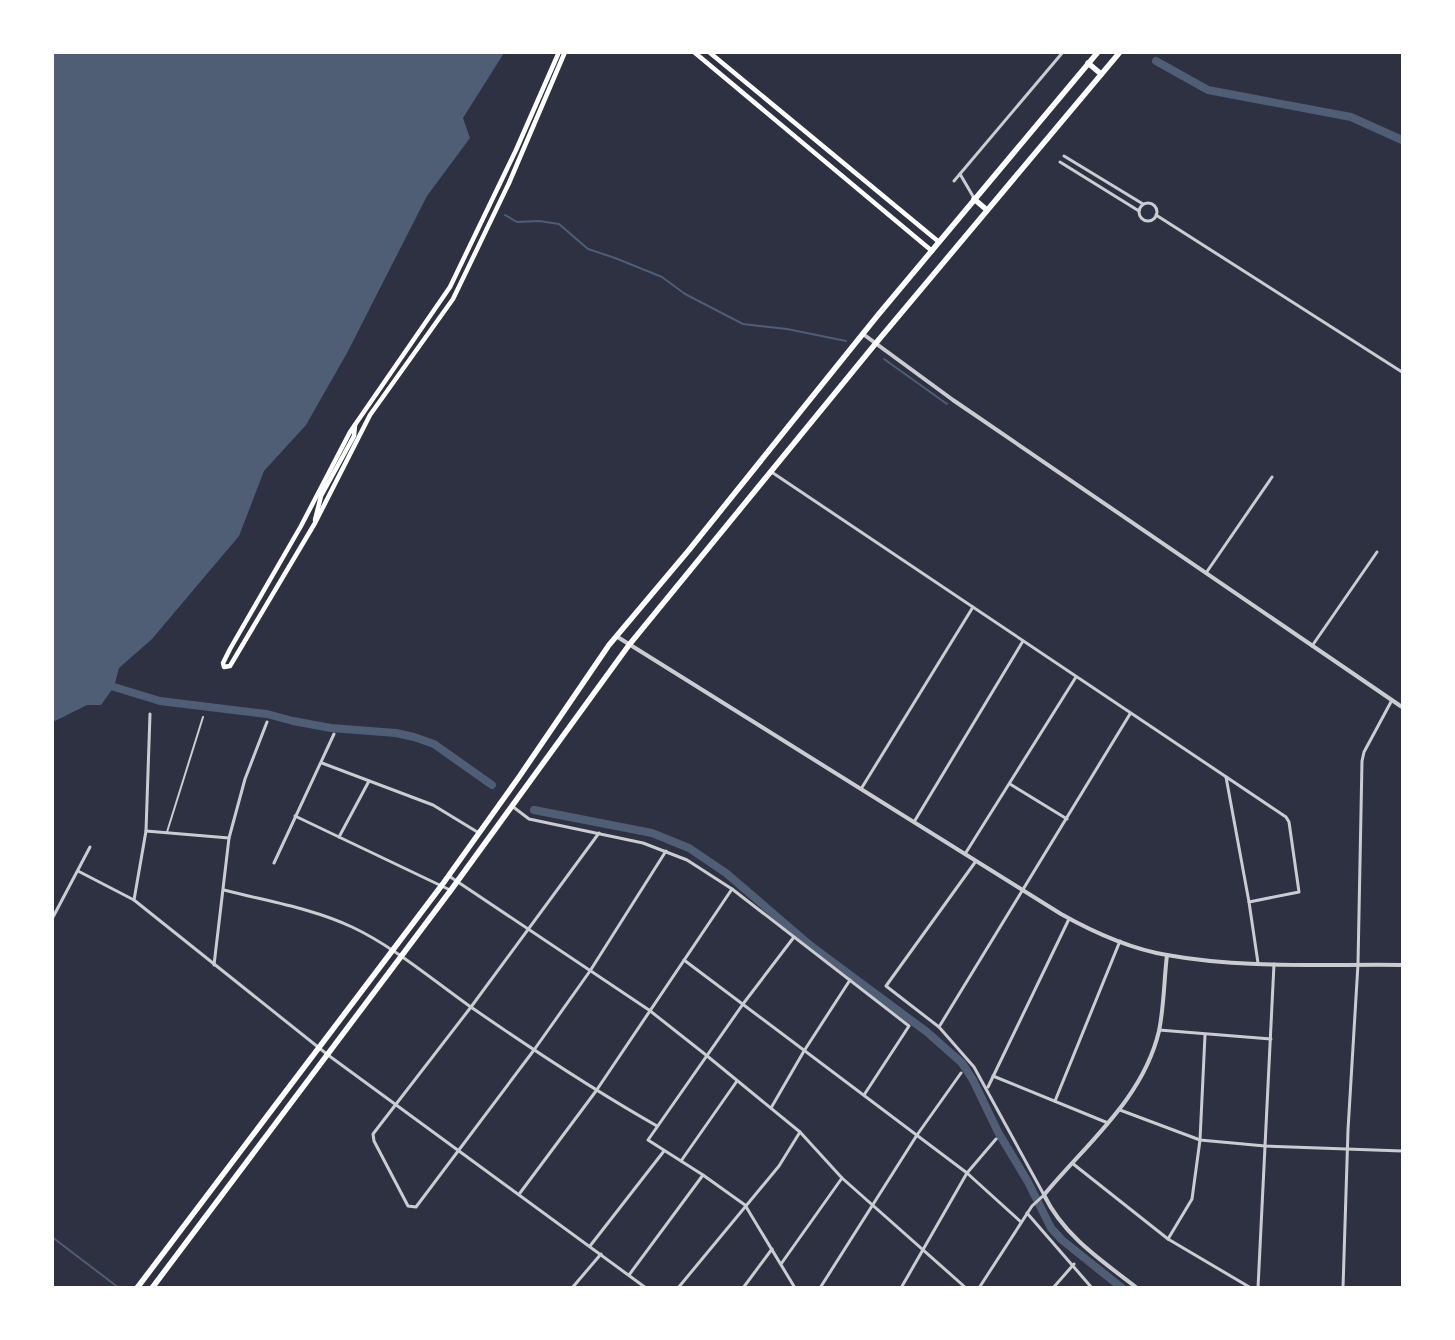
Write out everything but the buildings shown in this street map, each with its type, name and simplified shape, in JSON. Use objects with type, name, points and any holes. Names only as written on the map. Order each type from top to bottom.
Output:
[{"type":"highway","points":[[137,1288],[480,834],[616,636],[974,199],[1098,52]]},
{"type":"highway","points":[[152,1288],[457,882],[629,645],[770,471],[1120,52]]},
{"type":"highway","points":[[1088,63],[1101,74]]},
{"type":"highway","points":[[974,199],[987,210]]},
{"type":"highway","points":[[692,545],[704,553]]},
{"type":"main road","points":[[559,52],[508,168],[450,287],[355,424],[301,526],[230,649],[223,663],[224,667],[228,668],[233,661],[314,523],[370,415],[453,299],[509,183],[565,52]]},
{"type":"main road","points":[[694,52],[932,251]]},
{"type":"main road","points":[[709,52],[939,242]]},
{"type":"main road","points":[[314,523],[320,496],[354,436],[355,424]]},
{"type":"street","points":[[954,181],[1063,52]]},
{"type":"street","points":[[1064,156],[1143,204],[1154,205],[1156,215],[1402,372]]},
{"type":"street","points":[[1060,162],[1139,211],[1141,216],[1148,220],[1156,215]]},
{"type":"street","points":[[960,174],[974,199]]},
{"type":"street","points":[[1139,211],[1143,204]]},
{"type":"street","points":[[863,334],[953,400],[1402,707]]},
{"type":"street","points":[[770,471],[1286,817],[1289,822],[1300,889],[1298,893],[1249,902]]},
{"type":"street","points":[[1206,574],[1272,477]]},
{"type":"street","points":[[1312,647],[1377,552]]},
{"type":"street","points":[[861,789],[972,607]]},
{"type":"street","points":[[616,636],[1069,919],[1120,942],[1166,955],[1224,962],[1402,965]]},
{"type":"street","points":[[914,822],[1023,641]]},
{"type":"street","points":[[965,854],[1076,677]]},
{"type":"street","points":[[1343,1288],[1358,964],[1362,761],[1364,752],[1392,700]]},
{"type":"street","points":[[134,900],[146,830],[150,714]]},
{"type":"street","points":[[939,1027],[1130,714]]},
{"type":"street","points":[[214,966],[229,838],[245,779],[267,722]]},
{"type":"street","points":[[274,863],[334,734]]},
{"type":"street","points":[[322,763],[433,805],[480,834]]},
{"type":"street","points":[[1225,776],[1249,902],[1258,963]]},
{"type":"street","points":[[340,837],[369,781]]},
{"type":"street","points":[[1010,784],[1067,818]]},
{"type":"street","points":[[512,805],[529,819],[599,832],[643,843],[687,860],[732,889],[909,1026],[864,1095]]},
{"type":"street","points":[[295,816],[451,890]]},
{"type":"street","points":[[146,830],[229,838]]},
{"type":"street","points":[[599,832],[471,1007],[373,1136],[408,1206],[416,1207],[534,1050],[590,971],[666,851]]},
{"type":"street","points":[[52,919],[90,848]]},
{"type":"street","points":[[976,862],[886,982],[887,989],[939,1027],[974,1067],[988,1088],[1053,1215],[1074,1238],[1137,1288]]},
{"type":"street","points":[[78,871],[134,900],[214,966],[328,1055],[646,1288]]},
{"type":"street","points":[[448,875],[649,1010],[800,1132],[842,1178],[966,1288]]},
{"type":"street","points":[[520,1194],[596,1091],[732,889]]},
{"type":"street","points":[[224,890],[319,914],[352,927],[400,957],[596,1091],[657,1126]]},
{"type":"street","points":[[988,1088],[1069,919]]},
{"type":"street","points":[[794,937],[742,1004],[648,1140],[703,1175],[745,1205],[795,1288]]},
{"type":"street","points":[[1055,1101],[1120,942]]},
{"type":"street","points":[[979,1288],[1032,1206],[1120,1110],[1150,1059],[1159,1030],[1166,955]]},
{"type":"street","points":[[684,960],[966,1173],[1021,1222]]},
{"type":"street","points":[[1258,1288],[1274,964]]},
{"type":"street","points":[[771,1108],[804,1051],[850,980]]},
{"type":"street","points":[[1159,1030],[1271,1039]]},
{"type":"street","points":[[1168,1239],[1192,1198],[1200,1140],[1205,1035]]},
{"type":"street","points":[[820,1288],[917,1135],[960,1073]]},
{"type":"street","points":[[993,1076],[1108,1123]]},
{"type":"street","points":[[681,1161],[737,1081]]},
{"type":"street","points":[[1120,1110],[1200,1140],[1266,1146],[1402,1151]]},
{"type":"street","points":[[678,1288],[778,1166],[800,1132]]},
{"type":"street","points":[[901,1288],[966,1173],[996,1139]]},
{"type":"street","points":[[590,1246],[664,1151]]},
{"type":"street","points":[[1071,1162],[1168,1239],[1251,1288]]},
{"type":"street","points":[[629,1275],[703,1175]]},
{"type":"street","points":[[781,1264],[842,1178]]},
{"type":"street","points":[[1027,1213],[1074,1264],[1092,1288]]},
{"type":"street","points":[[742,1288],[772,1249]]},
{"type":"street","points":[[572,1288],[601,1254]]},
{"type":"street","points":[[1053,1288],[1074,1264]]},
{"type":"lane","points":[[167,832],[203,717]]},
{"type":"water","points":[[52,53],[504,53],[463,118],[470,138],[427,196],[347,353],[306,425],[264,471],[239,536],[152,639],[119,668],[114,687],[101,705],[87,705],[55,721],[52,719]]},
{"type":"waterway","points":[[1156,61],[1208,90],[1351,117],[1402,140]]},
{"type":"waterway","points":[[505,215],[517,222],[539,221],[559,224],[588,249],[662,277],[685,294],[743,324],[787,329],[846,341]]},
{"type":"waterway","points":[[884,359],[947,404]]},
{"type":"waterway","points":[[114,687],[160,701],[267,714],[331,728],[396,733],[414,737],[434,744],[492,785]]},
{"type":"waterway","points":[[534,810],[652,833],[689,848],[726,873],[811,946],[927,1032],[962,1063],[973,1080],[998,1132],[1028,1182],[1051,1228],[1062,1240],[1122,1288]]},
{"type":"waterway","points":[[52,1237],[119,1288]]}]
